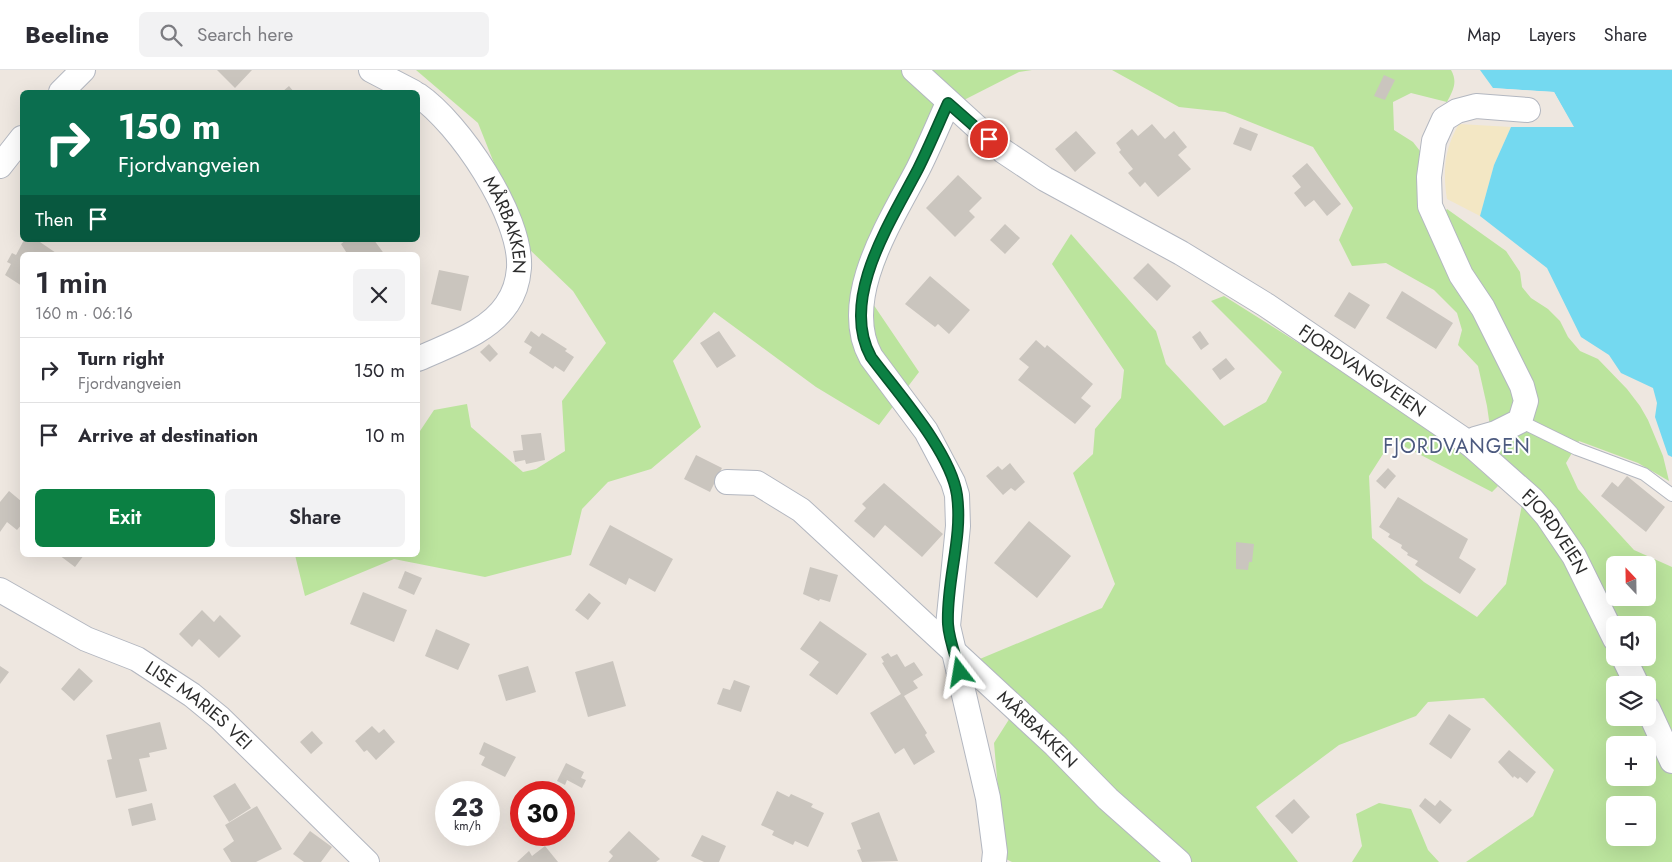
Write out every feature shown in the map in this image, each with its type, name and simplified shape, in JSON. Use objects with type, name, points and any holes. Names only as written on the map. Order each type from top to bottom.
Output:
[{"type":"street","points":[[64,90],[83,70]]},
{"type":"street","points":[[371,70],[409,90]]},
{"type":"street","name":"FJORDVANGVEIEN","points":[[914,70],[948,103],[1003,151],[1045,179],[1181,253],[1266,305],[1470,444]]},
{"type":"street","name":"MÅRBAKKEN","points":[[420,97],[444,117],[463,139],[482,167],[510,224],[519,267],[514,292],[500,313],[482,329],[420,358]]},
{"type":"street","points":[[948,103],[930,145],[875,251],[862,305],[860,325],[865,346],[871,357],[926,431],[953,482],[957,495],[958,526],[948,626],[988,798],[994,862]]},
{"type":"street","points":[[1470,444],[1475,438],[1496,433],[1520,422],[1526,401],[1522,386],[1483,308],[1461,275],[1430,206],[1429,177],[1434,141],[1444,119],[1457,111],[1476,106],[1528,110]]},
{"type":"street","points":[[0,166],[20,141]]},
{"type":"street","name":"FJORDVEIEN","points":[[1470,444],[1532,499],[1547,516],[1574,556],[1606,621]]},
{"type":"street","name":"MÅRBAKKEN","points":[[727,482],[757,483],[802,510],[1055,745],[1108,799],[1179,862]]},
{"type":"street","name":"LISE MARIES VEI","points":[[0,590],[86,639],[137,659],[192,695],[220,718],[368,862]]},
{"type":"street","points":[[1656,726],[1672,762]]},
{"type":"lane","points":[[1520,422],[1577,449],[1644,474],[1672,495]]},
{"type":"green space","points":[[416,70],[1032,70],[1019,72],[962,101],[905,210],[871,301],[919,372],[879,425],[816,387],[714,312],[673,361],[701,427],[651,469],[608,482],[582,509],[571,555],[485,577],[394,559],[305,596],[295,557],[420,557],[420,431],[434,410],[467,404],[471,427],[523,472],[536,469],[565,451],[562,401],[606,343],[573,291],[528,248],[478,123]]},
{"type":"green space","points":[[1112,70],[1451,70],[1454,79],[1453,90],[1447,102],[1411,93],[1393,102],[1394,130],[1413,142],[1420,151],[1423,195],[1435,225],[1447,209],[1506,251],[1520,272],[1522,287],[1531,298],[1548,309],[1560,321],[1568,337],[1580,351],[1598,359],[1627,389],[1648,420],[1663,456],[1669,481],[1638,463],[1579,441],[1566,463],[1578,489],[1634,550],[1647,556],[1606,556],[1606,606],[1656,606],[1656,560],[1672,567],[1672,862],[1466,862],[1533,816],[1554,770],[1484,698],[1428,702],[1416,716],[1339,745],[1256,807],[1298,862],[1012,862],[1004,858],[994,743],[1020,702],[975,661],[1102,608],[1115,584],[1073,473],[1093,454],[1095,429],[1121,398],[1124,370],[1052,264],[1071,234],[1156,331],[1166,364],[1224,426],[1266,402],[1282,372],[1211,301],[1224,296],[1432,427],[1498,486],[1492,492],[1392,440],[1369,476],[1372,538],[1424,582],[1477,617],[1506,584],[1522,505],[1494,455],[1487,406],[1478,366],[1458,345],[1462,330],[1457,313],[1434,290],[1386,263],[1352,266],[1339,240],[1353,208],[1313,147],[1225,112],[1179,107]]},
{"type":"green space","points":[[1379,803],[1411,809],[1428,850],[1439,862],[1352,862],[1362,846],[1356,814]]},
{"type":"sand","points":[[1459,124],[1511,127],[1494,165],[1480,216],[1447,199],[1446,160],[1450,143]]},
{"type":"water","points":[[1480,70],[1672,70],[1672,457],[1668,455],[1655,417],[1657,403],[1653,388],[1621,373],[1609,355],[1581,337],[1547,268],[1480,216],[1494,165],[1511,127],[1573,127],[1554,92],[1493,88]]},
{"type":"pier","points":[[1490,88],[1554,92],[1574,127],[1509,127],[1512,124],[1570,125],[1553,94],[1493,91]]},
{"type":"building","points":[[217,70],[252,70],[235,88]]},
{"type":"building","points":[[1384,75],[1395,80],[1385,100],[1374,96]]},
{"type":"building","points":[[289,86],[292,90],[284,90]]},
{"type":"building","points":[[1152,124],[1165,139],[1174,131],[1187,147],[1178,155],[1191,169],[1158,197],[1145,182],[1140,187],[1128,173],[1133,169],[1119,152],[1121,150],[1116,143],[1132,129],[1138,136]]},
{"type":"building","points":[[1240,127],[1258,134],[1251,151],[1233,144]]},
{"type":"building","points":[[1076,131],[1096,153],[1075,172],[1055,149]]},
{"type":"building","points":[[1307,163],[1341,204],[1327,216],[1314,200],[1305,207],[1294,193],[1301,187],[1292,176]]},
{"type":"building","points":[[958,175],[982,198],[969,211],[975,217],[955,237],[926,208]]},
{"type":"building","points":[[1005,224],[1020,238],[1005,254],[990,240]]},
{"type":"building","points":[[23,242],[40,242],[55,252],[20,252],[20,285],[5,275],[11,264],[7,262],[12,253],[16,255]]},
{"type":"building","points":[[344,242],[375,242],[383,252],[346,252],[341,244]]},
{"type":"building","points":[[1148,263],[1171,286],[1157,301],[1133,278]]},
{"type":"building","points":[[439,270],[469,276],[461,311],[431,304]]},
{"type":"building","points":[[930,276],[970,310],[949,334],[938,324],[935,327],[905,304]]},
{"type":"building","points":[[1402,291],[1453,323],[1436,349],[1386,318]]},
{"type":"building","points":[[1349,292],[1370,305],[1355,329],[1334,316]]},
{"type":"building","points":[[531,331],[539,337],[542,333],[567,349],[565,351],[574,357],[564,372],[555,366],[553,369],[529,353],[532,347],[524,342]]},
{"type":"building","points":[[719,331],[736,356],[717,368],[700,343]]},
{"type":"building","points":[[1200,331],[1209,344],[1201,350],[1192,337]]},
{"type":"building","points":[[1036,340],[1045,348],[1047,345],[1093,384],[1081,398],[1091,406],[1075,424],[1018,380],[1029,367],[1019,359]]},
{"type":"building","points":[[489,344],[498,354],[490,362],[480,352]]},
{"type":"building","points":[[1226,358],[1235,369],[1220,380],[1212,369]]},
{"type":"building","points":[[541,433],[545,460],[526,464],[525,460],[515,462],[513,451],[523,450],[521,435]]},
{"type":"building","points":[[696,455],[722,468],[710,492],[684,479]]},
{"type":"building","points":[[1010,463],[1025,482],[1015,491],[1011,488],[1003,495],[986,476],[998,466],[1002,470]]},
{"type":"building","points":[[1388,468],[1396,476],[1385,489],[1376,481]]},
{"type":"building","points":[[1627,476],[1665,507],[1646,532],[1601,496],[1612,482],[1618,487]]},
{"type":"building","points":[[884,483],[943,534],[922,557],[885,525],[874,538],[854,521],[866,508],[862,504]]},
{"type":"building","points":[[9,491],[20,500],[20,526],[17,530],[7,522],[0,532],[0,502]]},
{"type":"building","points":[[1398,497],[1468,539],[1459,558],[1476,569],[1460,594],[1415,565],[1418,561],[1407,555],[1408,553],[1401,548],[1402,545],[1388,537],[1390,534],[1379,527]]},
{"type":"building","points":[[1029,521],[1071,556],[1037,598],[994,563]]},
{"type":"building","points":[[610,525],[673,559],[655,592],[629,578],[626,585],[589,565]]},
{"type":"building","points":[[1236,542],[1254,544],[1252,562],[1249,562],[1248,570],[1236,569]]},
{"type":"building","points":[[62,557],[82,557],[75,567]]},
{"type":"building","points":[[810,567],[838,575],[830,602],[820,599],[819,601],[803,594]]},
{"type":"building","points":[[405,571],[422,578],[414,595],[398,588]]},
{"type":"building","points":[[363,592],[407,610],[394,642],[350,624]]},
{"type":"building","points":[[589,593],[601,603],[588,620],[575,610]]},
{"type":"building","points":[[202,610],[214,622],[220,615],[241,636],[219,658],[199,639],[192,647],[179,634]]},
{"type":"building","points":[[820,621],[867,654],[837,695],[809,675],[819,662],[800,649]]},
{"type":"building","points":[[436,629],[470,644],[458,670],[425,656]]},
{"type":"building","points":[[888,653],[891,657],[897,654],[905,667],[914,662],[923,675],[913,681],[918,688],[904,696],[927,733],[925,735],[935,752],[914,765],[904,748],[895,754],[870,713],[901,694],[882,663],[884,662],[881,657]]},
{"type":"building","points":[[613,661],[626,706],[588,717],[575,672]]},
{"type":"building","points":[[0,666],[9,672],[0,684]]},
{"type":"building","points":[[528,666],[536,692],[506,701],[498,675]]},
{"type":"building","points":[[79,668],[93,681],[74,701],[61,689]]},
{"type":"building","points":[[734,680],[750,686],[741,712],[717,704],[723,688],[730,690]]},
{"type":"building","points":[[1449,714],[1471,729],[1451,759],[1429,744]]},
{"type":"building","points":[[160,722],[167,749],[149,753],[150,757],[139,759],[147,791],[116,798],[107,760],[112,759],[106,735]]},
{"type":"building","points":[[372,726],[379,733],[384,729],[395,742],[376,760],[367,750],[364,752],[355,741]]},
{"type":"building","points":[[312,731],[323,743],[311,754],[300,742]]},
{"type":"building","points":[[484,742],[516,757],[505,777],[481,765],[485,757],[479,754]]},
{"type":"building","points":[[1509,750],[1536,772],[1527,783],[1520,777],[1518,779],[1514,776],[1513,778],[1498,762]]},
{"type":"building","points":[[566,763],[584,772],[581,778],[586,780],[582,788],[575,784],[575,781],[557,781]]},
{"type":"building","points":[[235,783],[251,808],[229,822],[213,796]]},
{"type":"building","points":[[777,791],[789,797],[791,794],[813,804],[811,807],[824,813],[808,847],[795,841],[793,845],[772,835],[774,831],[761,825]]},
{"type":"building","points":[[1425,798],[1435,806],[1440,800],[1452,810],[1440,824],[1419,806]]},
{"type":"building","points":[[1294,799],[1310,817],[1292,834],[1275,816]]},
{"type":"building","points":[[152,803],[156,820],[132,826],[128,809]]},
{"type":"building","points":[[257,806],[282,849],[256,862],[231,862],[223,849],[234,841],[225,825]]},
{"type":"building","points":[[879,812],[898,861],[862,862],[857,850],[861,849],[851,823]]},
{"type":"building","points":[[310,831],[332,847],[321,862],[304,862],[293,854]]},
{"type":"building","points":[[629,831],[660,859],[656,862],[608,862],[613,856],[609,852]]},
{"type":"building","points":[[702,835],[726,846],[719,862],[704,862],[691,856]]},
{"type":"building","points":[[545,846],[558,862],[517,862],[529,851],[532,856]]},
{"type":"district","name":"FJORDVANGEN","points":[[1457,446]]},
{"type":"route","points":[[960,672],[948,626],[948,607],[958,526],[957,495],[940,454],[926,431],[871,357],[865,346],[860,325],[862,305],[875,251],[930,145],[948,103],[989,139]]}]
